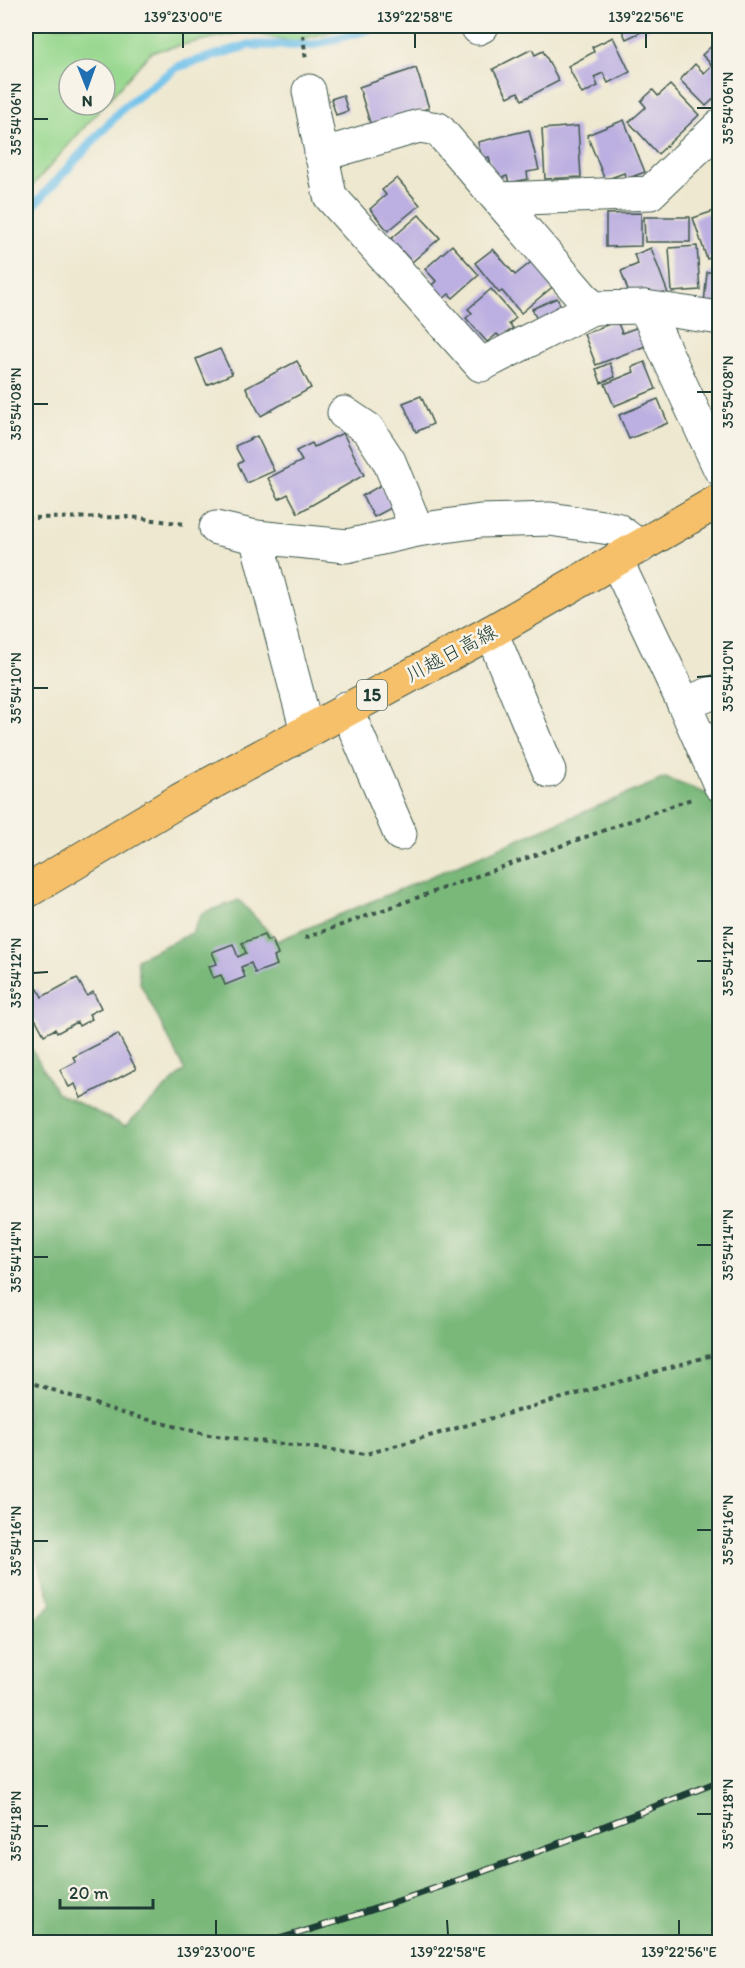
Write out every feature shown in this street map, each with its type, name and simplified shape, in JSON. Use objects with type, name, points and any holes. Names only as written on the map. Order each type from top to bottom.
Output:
[{"type":"main road","name":"川越日高線","points":[[27,887],[346,708],[491,632],[720,500]]},
{"type":"street","points":[[309,91],[330,196],[482,365],[592,308],[645,307],[720,318]]},
{"type":"street","points":[[321,155],[418,126],[438,129],[592,308]]},
{"type":"street","points":[[499,200],[650,193],[719,127]]},
{"type":"street","points":[[645,307],[720,469]]},
{"type":"street","points":[[344,412],[368,429],[389,461],[417,530]]},
{"type":"street","points":[[216,528],[256,537],[347,546],[417,530],[480,521],[550,519],[616,529],[628,553],[684,704],[708,791]]},
{"type":"street","points":[[256,537],[307,731]]},
{"type":"street","points":[[491,632],[549,771]]},
{"type":"street","points":[[684,704],[720,690]]},
{"type":"street","points":[[346,708],[400,834]]},
{"type":"path","points":[[26,32],[30,26]]},
{"type":"path","points":[[26,518],[131,517],[216,528]]},
{"type":"path","points":[[305,939],[708,791]]},
{"type":"path","points":[[26,1381],[122,1413],[209,1435],[366,1455],[720,1353]]},
{"type":"green space","points":[[26,26],[349,26],[292,42],[244,31],[151,52],[117,90],[117,57],[57,57],[57,117],[93,117],[26,193]]},
{"type":"green space","points":[[665,778],[719,798],[719,1942],[26,1942],[26,1628],[52,1604],[26,1528],[26,1039],[56,1092],[125,1126],[185,1070],[140,983],[137,959],[192,933],[202,913],[239,900],[277,941]]},
{"type":"building","points":[[620,26],[654,26],[626,39]]},
{"type":"building","points":[[613,37],[630,72],[608,83],[603,73],[594,77],[598,86],[582,94],[568,66],[594,52],[592,47]]},
{"type":"building","points":[[720,38],[720,93],[706,106],[680,80],[695,64],[704,73],[712,65],[702,55]]},
{"type":"building","points":[[532,49],[535,55],[543,51],[559,81],[522,100],[518,92],[508,97],[493,69]]},
{"type":"building","points":[[416,68],[429,108],[371,126],[359,87]]},
{"type":"building","points":[[670,85],[699,115],[658,154],[629,122],[646,107],[641,101],[653,90],[658,96]]},
{"type":"building","points":[[343,95],[348,111],[336,115],[331,99]]},
{"type":"building","points":[[624,120],[645,172],[626,179],[624,173],[605,180],[587,135]]},
{"type":"building","points":[[578,126],[581,177],[545,179],[542,129]]},
{"type":"building","points":[[529,130],[539,170],[527,172],[528,179],[509,183],[507,176],[494,180],[489,157],[482,159],[478,142]]},
{"type":"building","points":[[397,178],[420,205],[388,231],[370,209],[386,195],[382,190]]},
{"type":"building","points":[[720,209],[720,255],[707,259],[693,218]]},
{"type":"building","points":[[641,213],[641,246],[606,247],[606,214]]},
{"type":"building","points":[[419,215],[440,238],[412,262],[391,239]]},
{"type":"building","points":[[644,217],[690,217],[690,242],[645,242]]},
{"type":"building","points":[[452,245],[479,275],[453,298],[449,294],[443,299],[431,286],[436,281],[425,269]]},
{"type":"building","points":[[697,246],[700,290],[672,292],[669,248]]},
{"type":"building","points":[[651,248],[669,296],[631,299],[621,271],[638,264],[634,255]]},
{"type":"building","points":[[493,249],[515,275],[535,259],[556,284],[521,313],[502,291],[499,293],[475,263]]},
{"type":"building","points":[[707,272],[720,272],[720,305],[704,304]]},
{"type":"building","points":[[491,289],[516,318],[509,324],[513,328],[501,338],[497,334],[487,342],[466,318],[472,313],[468,309]]},
{"type":"building","points":[[557,298],[565,315],[540,326],[532,309]]},
{"type":"building","points":[[617,321],[622,333],[641,326],[648,345],[596,365],[584,334]]},
{"type":"building","points":[[220,349],[232,374],[207,385],[196,359]]},
{"type":"building","points":[[297,361],[311,388],[261,416],[246,388]]},
{"type":"building","points":[[645,362],[656,389],[614,406],[605,384],[634,372],[632,367]]},
{"type":"building","points":[[610,363],[615,377],[601,383],[596,369]]},
{"type":"building","points":[[720,368],[720,388],[719,388],[713,370]]},
{"type":"building","points":[[421,396],[433,424],[416,432],[403,403]]},
{"type":"building","points":[[658,399],[668,423],[629,439],[619,415]]},
{"type":"building","points":[[343,433],[364,475],[298,513],[288,494],[279,499],[268,478],[302,461],[296,451],[312,443],[314,447]]},
{"type":"building","points":[[257,436],[274,471],[247,483],[238,464],[243,461],[235,446]]},
{"type":"building","points":[[381,485],[393,507],[374,517],[362,496]]},
{"type":"building","points":[[264,935],[267,941],[272,939],[278,955],[274,957],[277,965],[255,973],[251,963],[241,967],[245,977],[225,985],[221,975],[213,978],[209,966],[217,964],[212,952],[233,944],[238,957],[246,953],[242,943]]},
{"type":"building","points":[[77,978],[87,996],[93,992],[101,1008],[89,1014],[92,1019],[79,1026],[77,1022],[57,1033],[55,1029],[44,1035],[36,1020],[29,1023],[26,1016],[26,996],[38,989],[42,997]]},
{"type":"building","points":[[118,1034],[136,1069],[81,1098],[75,1084],[69,1087],[60,1070],[76,1062],[73,1057]]},
{"type":"waterway","points":[[26,214],[124,107],[177,67],[249,45],[313,45],[381,26]]},
{"type":"railway","points":[[269,1942],[496,1867],[720,1781]]}]
